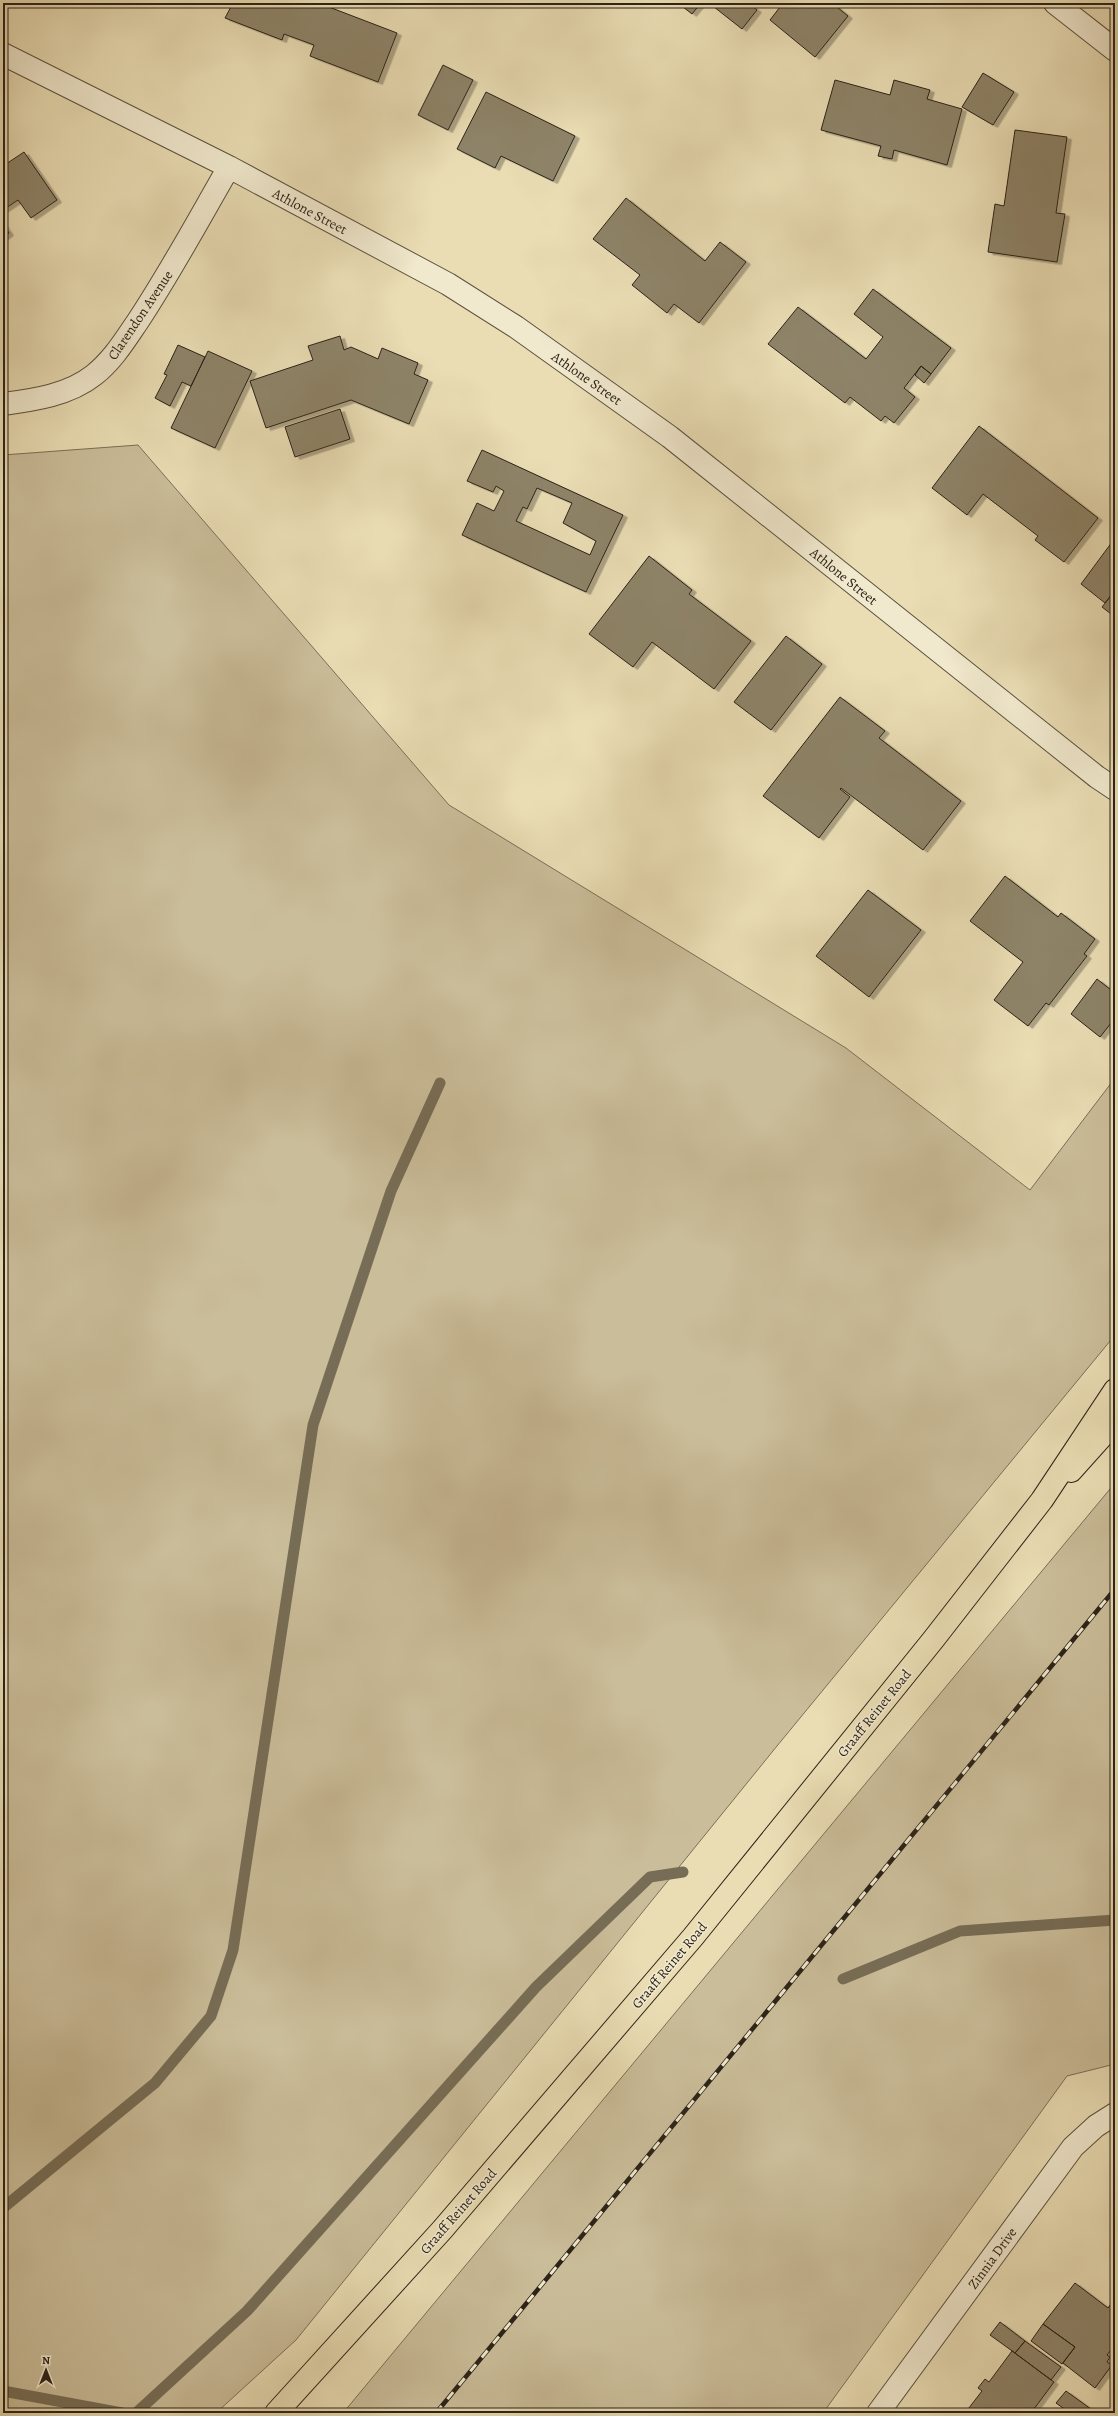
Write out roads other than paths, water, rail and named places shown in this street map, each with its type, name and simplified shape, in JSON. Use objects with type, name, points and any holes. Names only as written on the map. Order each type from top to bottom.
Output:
[{"type":"main road","name":"Graaff Reinet Road","points":[[276,2413],[442,2230],[625,2019],[933,1640],[1042,1500],[1115,1390]]},
{"type":"main road","name":"Graaff Reinet Road","points":[[1042,1500],[1097,1444],[1115,1422]]},
{"type":"street","points":[[1054,3],[1115,50]]},
{"type":"street","name":"Athlone Street","points":[[3,54],[229,167],[448,284],[516,327],[670,437],[1097,777],[1115,788]]},
{"type":"street","name":"Clarendon Avenue","points":[[3,404],[40,400],[70,388],[93,376],[112,359],[159,289],[229,167]]},
{"type":"street","name":"Zinnia Drive","points":[[878,2413],[1073,2147],[1096,2126],[1115,2114]]},
{"type":"waterway","points":[[3,2208],[155,2083],[211,2016],[233,1950],[313,1425],[391,1191],[440,1083]]},
{"type":"waterway","points":[[136,2413],[247,2311],[536,1987],[650,1877],[683,1872]]},
{"type":"waterway","points":[[843,1979],[960,1931],[1115,1920]]},
{"type":"waterway","points":[[3,2391],[122,2413]]},
{"type":"railway","points":[[436,2413],[1115,1589]]}]
